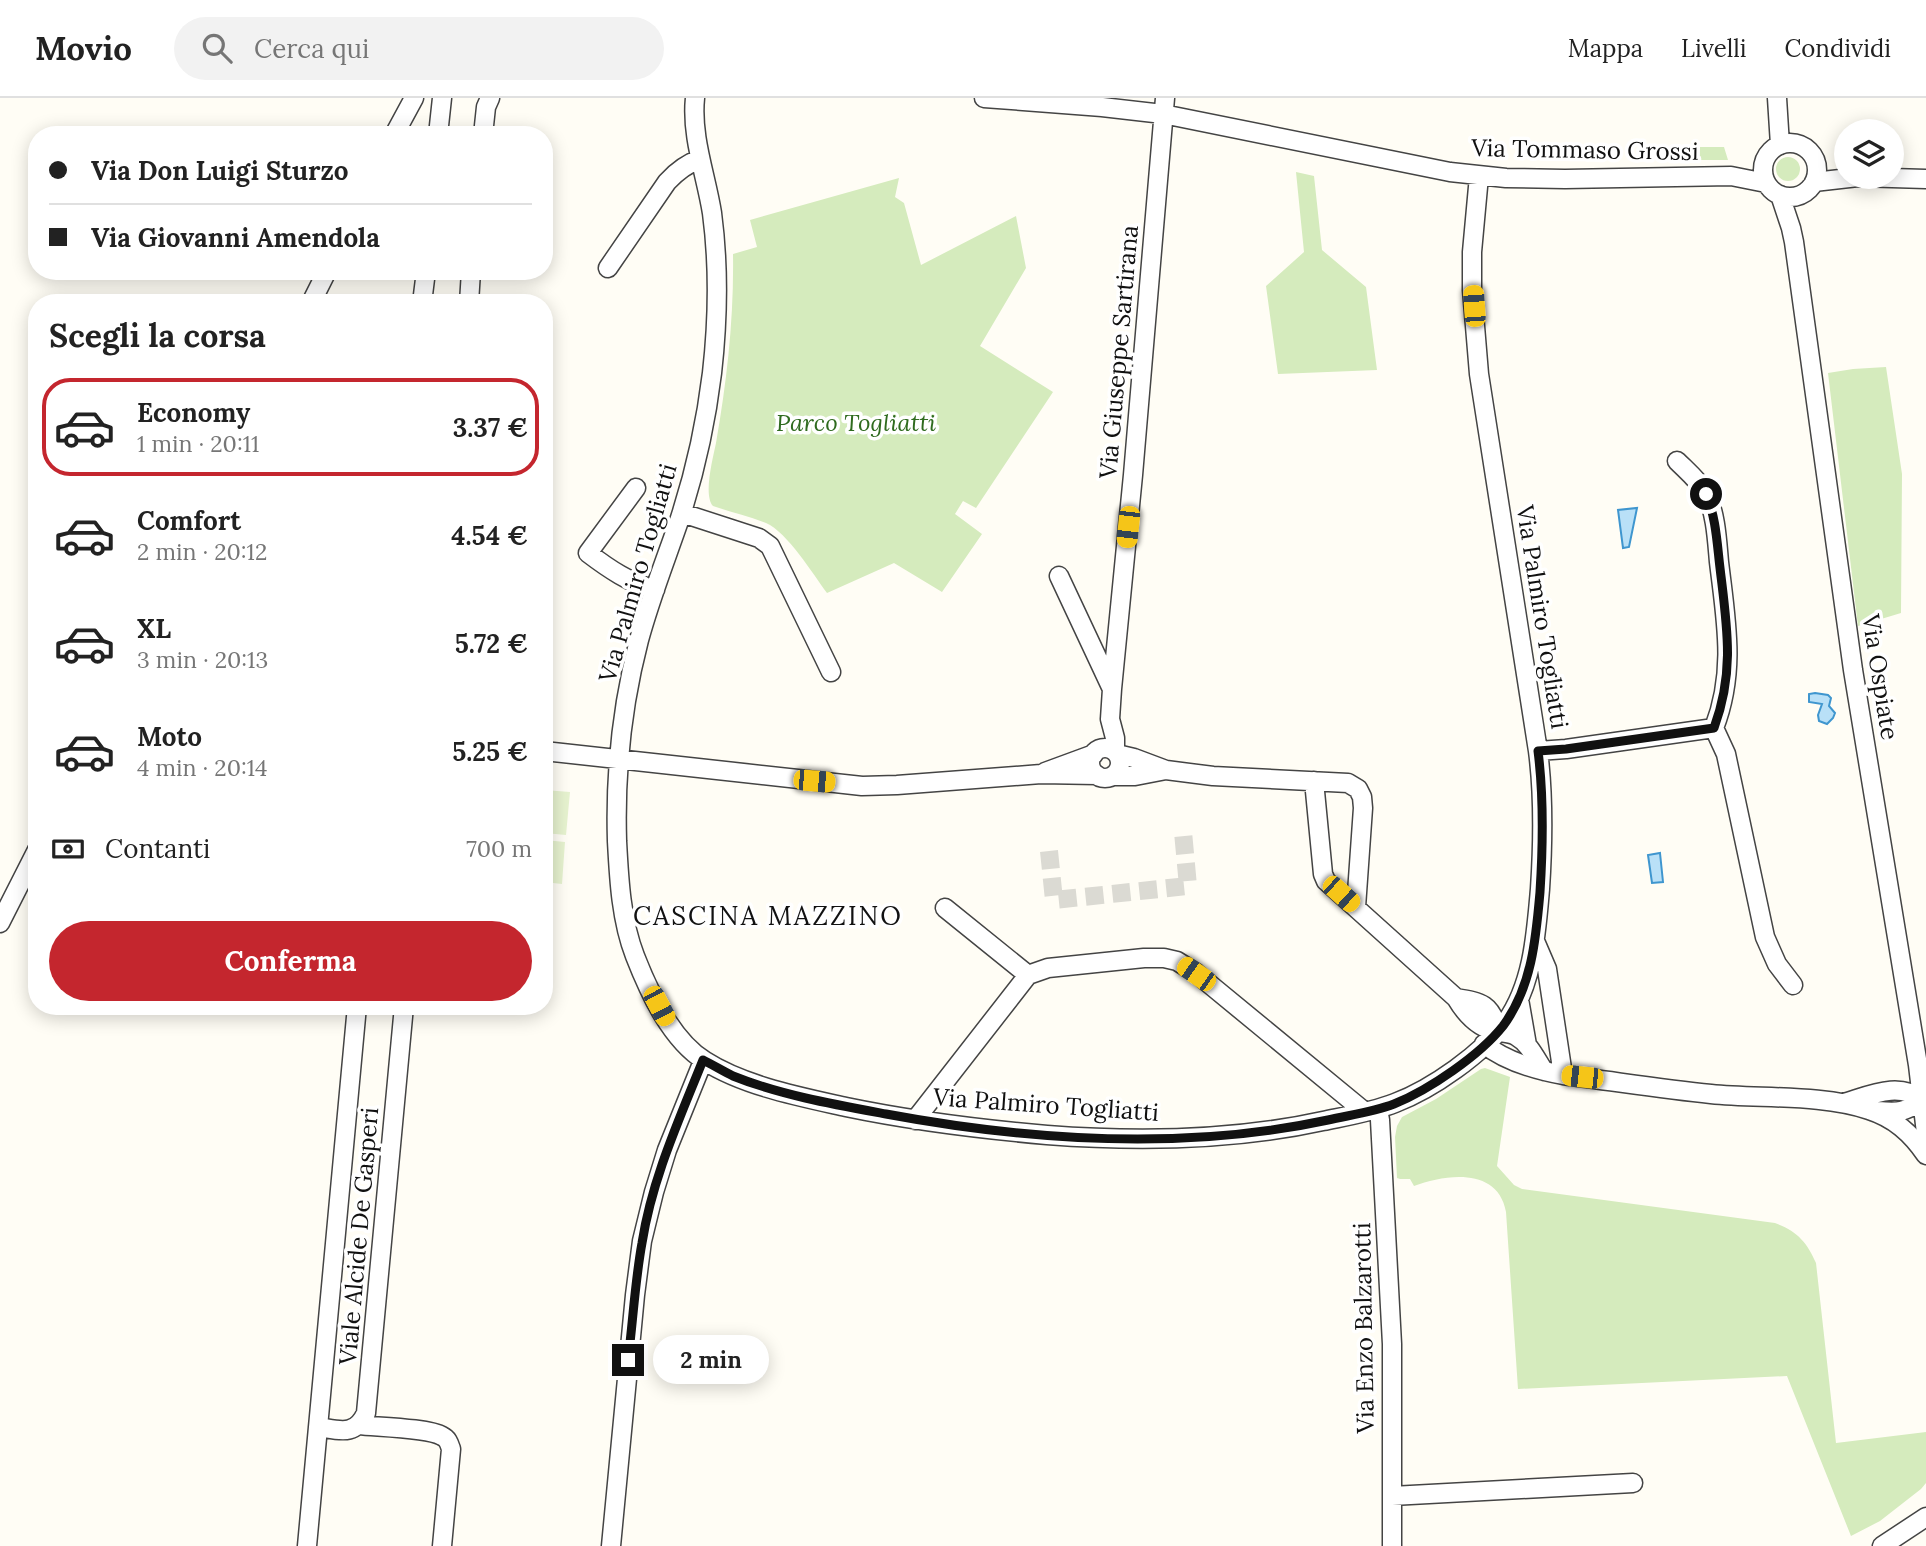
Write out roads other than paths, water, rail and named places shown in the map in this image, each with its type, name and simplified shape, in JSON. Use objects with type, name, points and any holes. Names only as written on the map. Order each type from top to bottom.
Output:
[{"type":"street","points":[[399,126],[414,98]]},
{"type":"street","points":[[439,126],[442,98]]},
{"type":"street","points":[[484,126],[490,98]]},
{"type":"street","name":"Via Palmiro Togliatti","points":[[695,98],[693,123],[716,242],[716,319],[712,374],[698,453],[682,513],[639,641],[619,759],[616,791],[619,873],[630,941],[650,989],[669,1024],[684,1044],[703,1060],[734,1076],[836,1105],[985,1130],[1163,1139],[1285,1129],[1372,1110],[1413,1095],[1435,1083],[1498,1032],[1512,1013],[1528,974],[1535,941],[1543,840],[1542,796],[1538,751],[1479,366],[1472,290],[1472,252],[1479,176]]},
{"type":"street","name":"Via Tommaso Grossi","points":[[984,98],[1113,108],[1164,106],[1450,172],[1479,176],[1565,179],[1731,176],[1766,183]]},
{"type":"street","points":[[1777,98],[1780,145]]},
{"type":"street","name":"Via Giuseppe Sartirana","points":[[1105,776],[1119,769],[1120,764],[1106,753],[1164,106]]},
{"type":"street","points":[[1794,143],[1803,146],[1812,155],[1815,174],[1807,191],[1787,196],[1772,190],[1766,183],[1763,174],[1767,155],[1780,145],[1794,143]]},
{"type":"street","points":[[608,268],[675,172],[700,159]]},
{"type":"street","name":"Via Tommaso Grossi","points":[[1731,176],[1764,164]]},
{"type":"street","points":[[1815,174],[1834,174]]},
{"type":"street","points":[[1815,174],[1834,175]]},
{"type":"street","points":[[1904,178],[1926,179]]},
{"type":"street","name":"Via Ospiate","points":[[1787,196],[1853,670],[1918,1065],[1926,1133]]},
{"type":"street","points":[[1677,461],[1706,494],[1713,513],[1729,651],[1726,688],[1714,728],[1726,754],[1765,937],[1777,964],[1793,985]]},
{"type":"street","points":[[636,488],[588,553],[609,569],[655,590]]},
{"type":"street","points":[[682,513],[760,538],[770,546],[831,672]]},
{"type":"street","points":[[1059,576],[1112,689]]},
{"type":"street","points":[[1538,751],[1714,728]]},
{"type":"street","points":[[553,752],[862,786],[1041,774],[1135,776],[1166,770]]},
{"type":"street","points":[[1041,774],[1106,753],[1134,758],[1166,770],[1213,776],[1348,783],[1358,789],[1363,808],[1356,907]]},
{"type":"street","points":[[1105,776],[1091,768],[1091,763],[1106,753]]},
{"type":"street","points":[[1314,781],[1323,874],[1326,881],[1456,998],[1474,1021],[1498,1032],[1516,1036],[1527,1045],[1544,1071]]},
{"type":"street","points":[[0,923],[28,868]]},
{"type":"street","points":[[945,908],[1028,975]]},
{"type":"street","points":[[1535,941],[1547,969],[1563,1075]]},
{"type":"street","points":[[915,1120],[1028,975],[1048,968],[1144,958],[1177,961],[1372,1110]]},
{"type":"street","points":[[1456,998],[1483,1005],[1495,1020],[1498,1032]]},
{"type":"street","points":[[1519,999],[1527,1045]]},
{"type":"street","points":[[1466,1014],[1470,1032],[1469,1057]]},
{"type":"street","name":"Viale Alcide De Gasperi","points":[[307,1546],[356,1015]]},
{"type":"street","name":"Viale Alcide De Gasperi","points":[[359,1425],[366,1413],[368,1402],[403,1015]]},
{"type":"street","points":[[1484,1044],[1509,1059],[1563,1075],[1711,1094],[1844,1102],[1894,1121],[1917,1142],[1926,1155]]},
{"type":"street","points":[[611,1546],[642,1241],[667,1150],[703,1060]]},
{"type":"street","points":[[1844,1102],[1895,1090],[1915,1094],[1922,1101],[1906,1111],[1871,1111]]},
{"type":"street","name":"Via Enzo Balzarotti","points":[[1372,1110],[1380,1120],[1385,1195],[1391,1345],[1392,1546]]},
{"type":"street","points":[[318,1427],[346,1431],[359,1425],[435,1433],[446,1439],[450,1443],[442,1546]]},
{"type":"street","points":[[1392,1496],[1633,1483]]},
{"type":"street","points":[[1882,1546],[1926,1517]]},
{"type":"water","points":[[1637,508],[1629,547],[1623,548],[1618,510]]},
{"type":"water","points":[[1809,694],[1831,698],[1829,706],[1835,713],[1827,724],[1819,721],[1822,704],[1809,702]]},
{"type":"water","points":[[1660,853],[1663,882],[1652,883],[1648,855]]},
{"type":"tunnel","points":[[1049,851],[1054,900],[1188,886],[1183,832]]},
{"type":"district","name":"CASCINA MAZZINO","points":[[768,916]]},
{"type":"park label","name":"Parco Togliatti","points":[[856,423]]}]
